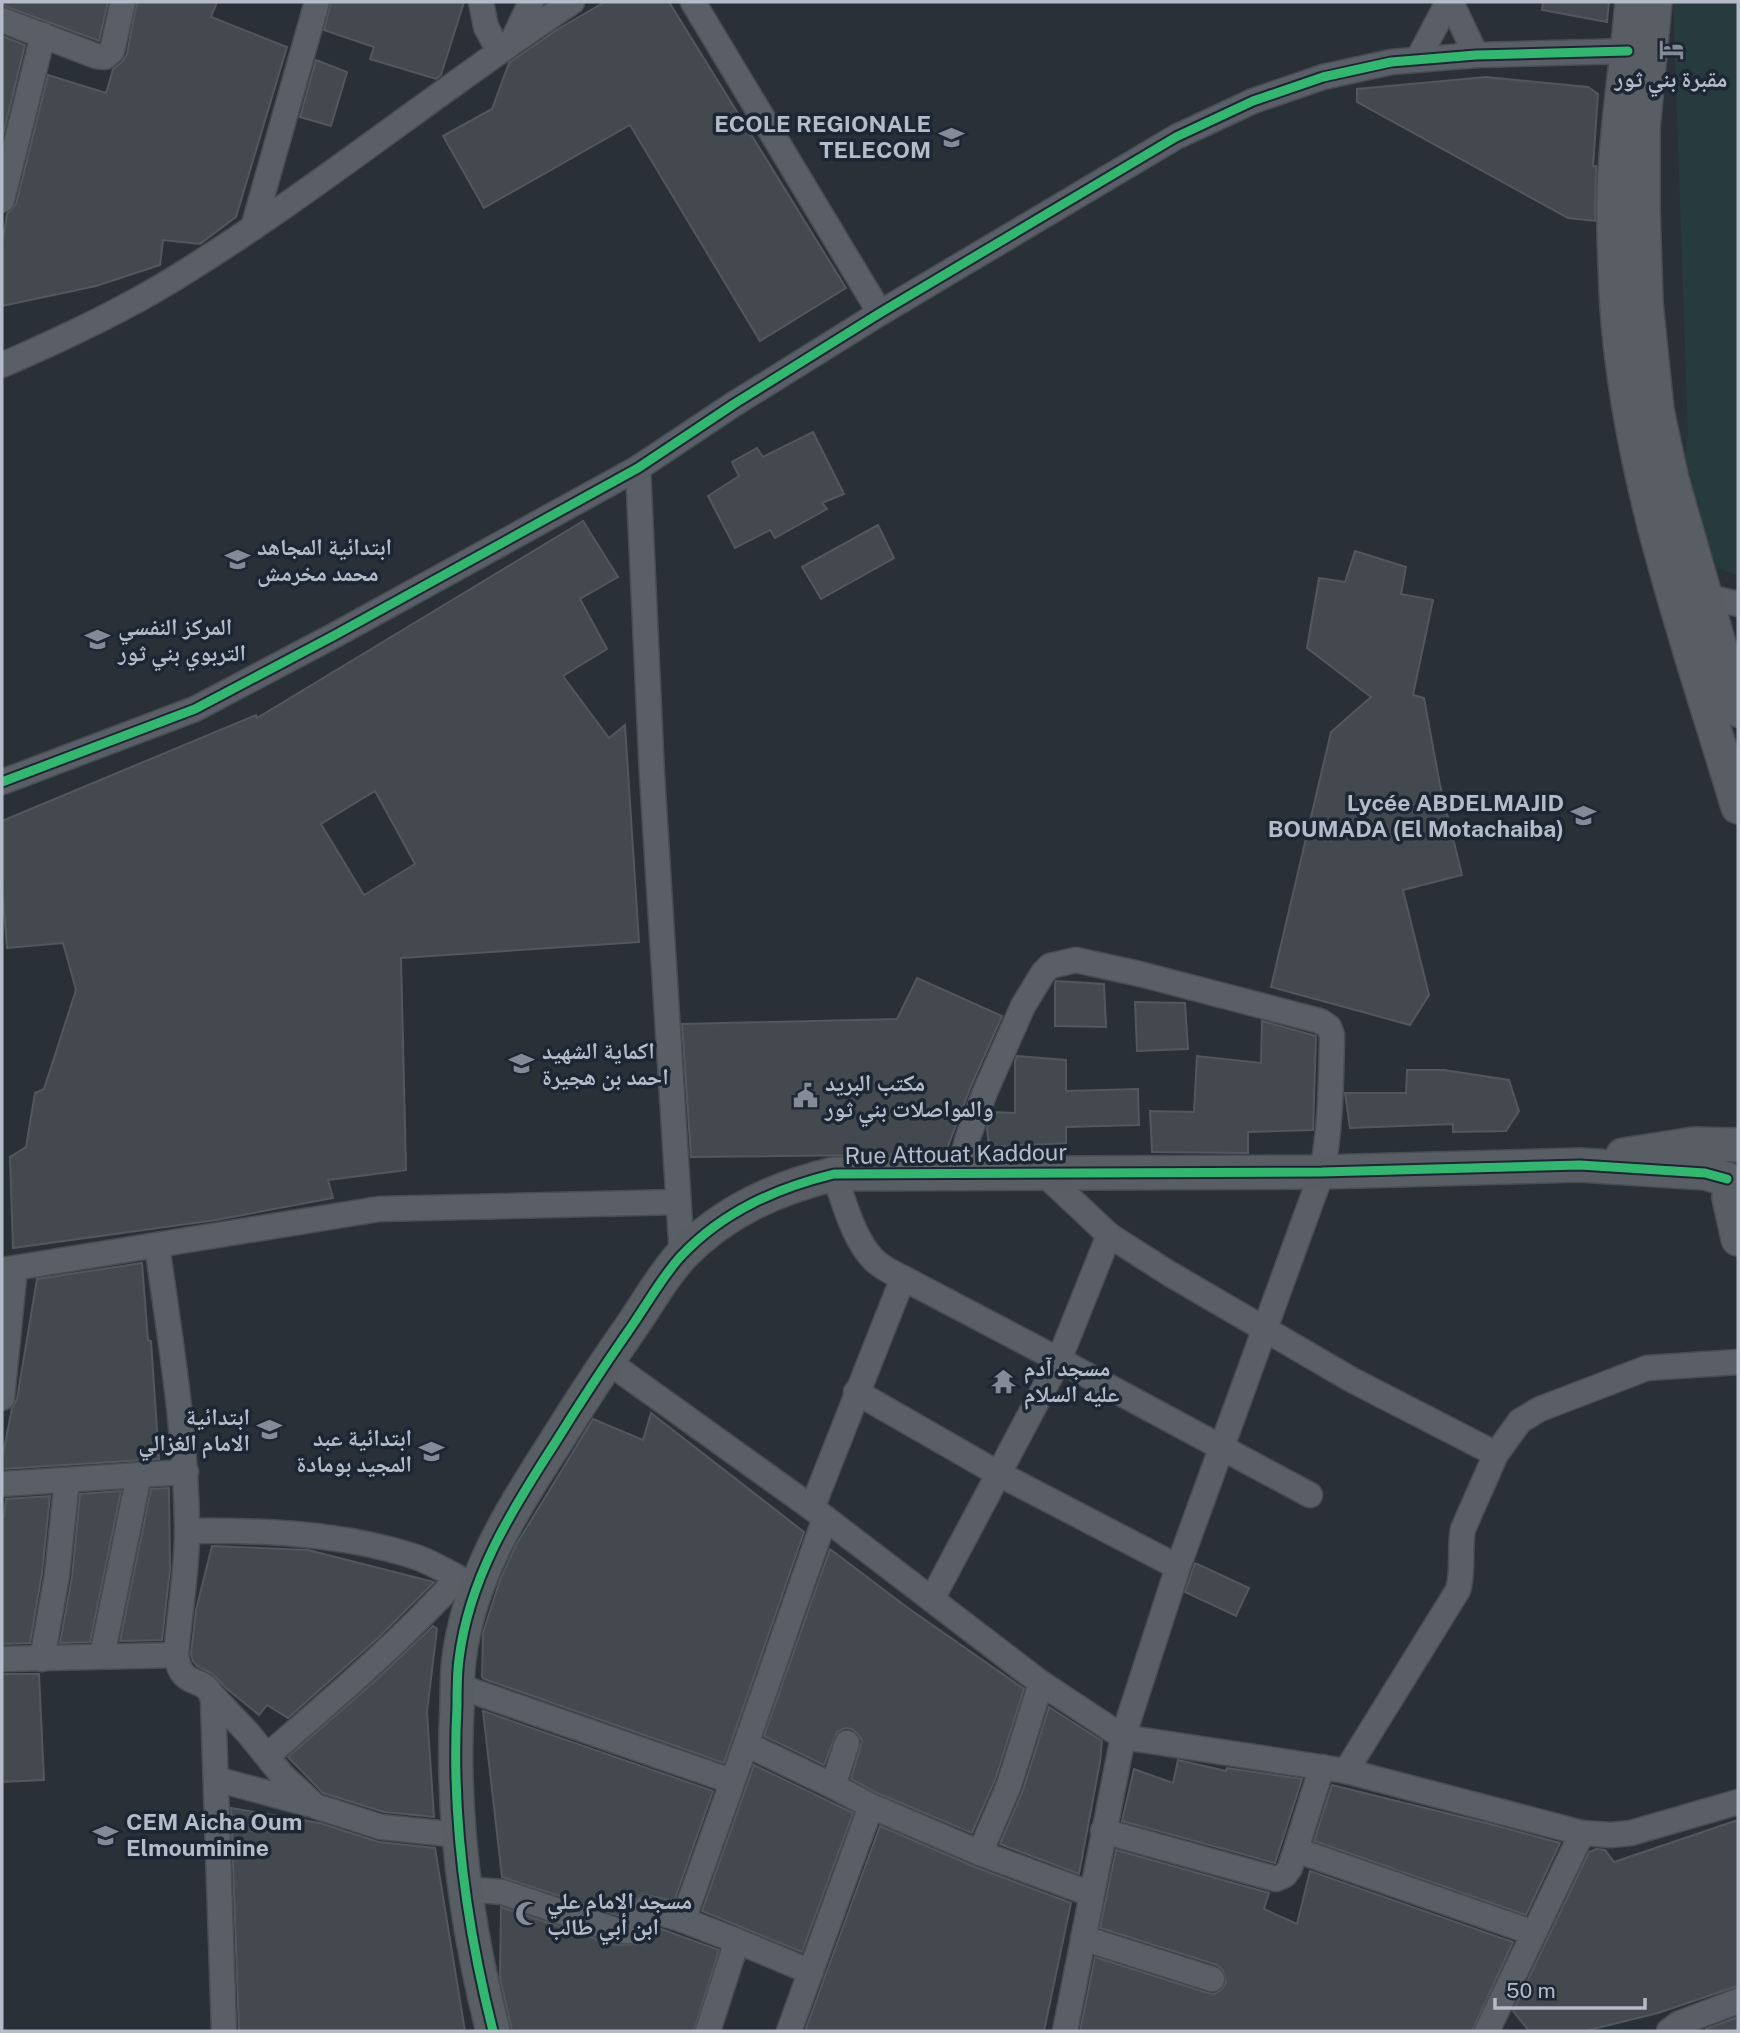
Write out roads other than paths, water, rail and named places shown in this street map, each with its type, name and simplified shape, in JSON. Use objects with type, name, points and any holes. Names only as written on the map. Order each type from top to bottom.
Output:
[{"type":"street","points":[[2,20],[96,56],[105,57],[112,51],[123,2]]},
{"type":"street","points":[[253,228],[317,2]]},
{"type":"street","points":[[481,2],[486,27],[506,46]]},
{"type":"street","points":[[506,46],[531,2]]},
{"type":"street","points":[[2,365],[64,338],[170,281],[253,228],[506,46],[572,2]]},
{"type":"street","points":[[1449,2],[1476,55]]},
{"type":"street","points":[[1418,59],[1449,2]]},
{"type":"street","points":[[1632,2],[1614,192],[1618,311],[1633,432],[1647,495],[1738,710]]},
{"type":"street","points":[[1655,2],[1643,129],[1646,303],[1663,442],[1690,598],[1738,807]]},
{"type":"street","points":[[702,5],[880,313]]},
{"type":"street","points":[[2,200],[43,35]]},
{"type":"street","points":[[2,782],[195,709],[335,635],[638,468],[734,404],[880,313],[1176,137],[1253,101],[1323,77],[1391,62],[1476,55],[1628,51]]},
{"type":"street","points":[[638,468],[652,775],[682,1256]]},
{"type":"street","points":[[1690,598],[1738,604]]},
{"type":"street","points":[[959,1173],[968,1137],[985,1092],[1023,1006],[1050,966],[1076,960],[1320,1021],[1329,1027],[1332,1035],[1331,1086],[1327,1148],[1322,1171],[1178,1567],[1123,1737],[1065,2031]]},
{"type":"street","points":[[1580,1165],[1668,1147],[1694,1144],[1738,1145]]},
{"type":"street","points":[[1738,1145],[1726,1160],[1729,1198],[1738,1239]]},
{"type":"street","name":"Rue Attouat Kaddour","points":[[493,2031],[482,1988],[464,1889],[454,1749],[457,1686],[468,1611],[467,1583],[607,1361],[682,1256],[744,1206],[803,1181],[834,1174],[1322,1171],[1580,1165],[1728,1182]]},
{"type":"street","points":[[1041,1171],[1109,1235],[1352,1380],[1496,1454]]},
{"type":"street","points":[[834,1174],[866,1250],[885,1269],[1310,1495]]},
{"type":"street","points":[[2,1398],[8,1269],[379,1209],[678,1202]]},
{"type":"street","points":[[932,1598],[1059,1360],[1109,1235]]},
{"type":"street","points":[[157,1245],[186,1472],[187,1531],[176,1655],[180,1672],[185,1678],[204,1685],[297,1792],[315,1806]]},
{"type":"street","points":[[683,1920],[746,1744],[856,1392],[903,1278]]},
{"type":"street","points":[[607,1361],[819,1513],[1041,1683],[1123,1737],[1334,1769],[1582,1833],[1631,1833],[1738,1802]]},
{"type":"street","points":[[1103,1831],[1276,1880],[1285,1875],[1334,1769],[1458,1590],[1463,1565],[1463,1529],[1496,1454],[1521,1422],[1540,1409],[1632,1374],[1654,1368],[1738,1362]]},
{"type":"street","points":[[856,1392],[999,1474],[1178,1567]]},
{"type":"street","points":[[2,1484],[186,1472]]},
{"type":"street","points":[[102,1656],[139,1475]]},
{"type":"street","points":[[42,1660],[57,1575],[67,1480]]},
{"type":"street","points":[[187,1531],[313,1536],[353,1542],[428,1561],[467,1583],[417,1623],[267,1756]]},
{"type":"street","points":[[2,1659],[176,1655]]},
{"type":"street","points":[[980,1853],[1009,1786],[1041,1683]]},
{"type":"street","points":[[457,1686],[731,1782]]},
{"type":"street","points":[[212,1695],[225,2031]]},
{"type":"street","points":[[833,1786],[847,1743]]},
{"type":"street","points":[[746,1744],[871,1805],[980,1853],[1091,1894]]},
{"type":"street","points":[[216,1779],[381,1827],[459,1835]]},
{"type":"street","points":[[789,2031],[871,1805]]},
{"type":"street","points":[[1487,2031],[1582,1833]]},
{"type":"street","points":[[1296,1850],[1534,1933]]},
{"type":"street","points":[[464,1889],[502,1892],[618,1931],[635,1931],[645,1908],[683,1920],[811,1972]]},
{"type":"street","points":[[1083,1938],[1212,1979]]},
{"type":"street","points":[[708,2031],[737,1941]]},
{"type":"street","points":[[1670,2031],[1680,2023],[1738,2001]]},
{"type":"place","name":"مقبرة بني ثور","points":[[1671,49]]},
{"type":"place","name":"ECOLE REGIONALE TELECOM","points":[[951,137]]},
{"type":"place","name":"ابتدائية المجاهد محمد مخرمش","points":[[237,560]]},
{"type":"place","name":"المركز النفسي التربوي بني ثور","points":[[98,640]]},
{"type":"place","name":"Lycée ABDELMAJID BOUMADA (El Motachaiba)","points":[[1584,816]]},
{"type":"place","name":"اكماية الشهيد احمد بن هجيرة","points":[[522,1064]]},
{"type":"place","name":"مكتب البريد والمواصلات بني ثور","points":[[805,1096]]},
{"type":"place","name":"مسجد آدم عليه السلام","points":[[1004,1381]]},
{"type":"place","name":"ابتدائية الامام الغزالي","points":[[270,1430]]},
{"type":"place","name":"ابتدائية عبد المجيد بومادة","points":[[432,1451]]},
{"type":"place","name":"CEM Aicha Oum Elmouminine","points":[[106,1835]]},
{"type":"place","name":"مسجد الامام علي ابن أبي طالب","points":[[527,1914]]}]
